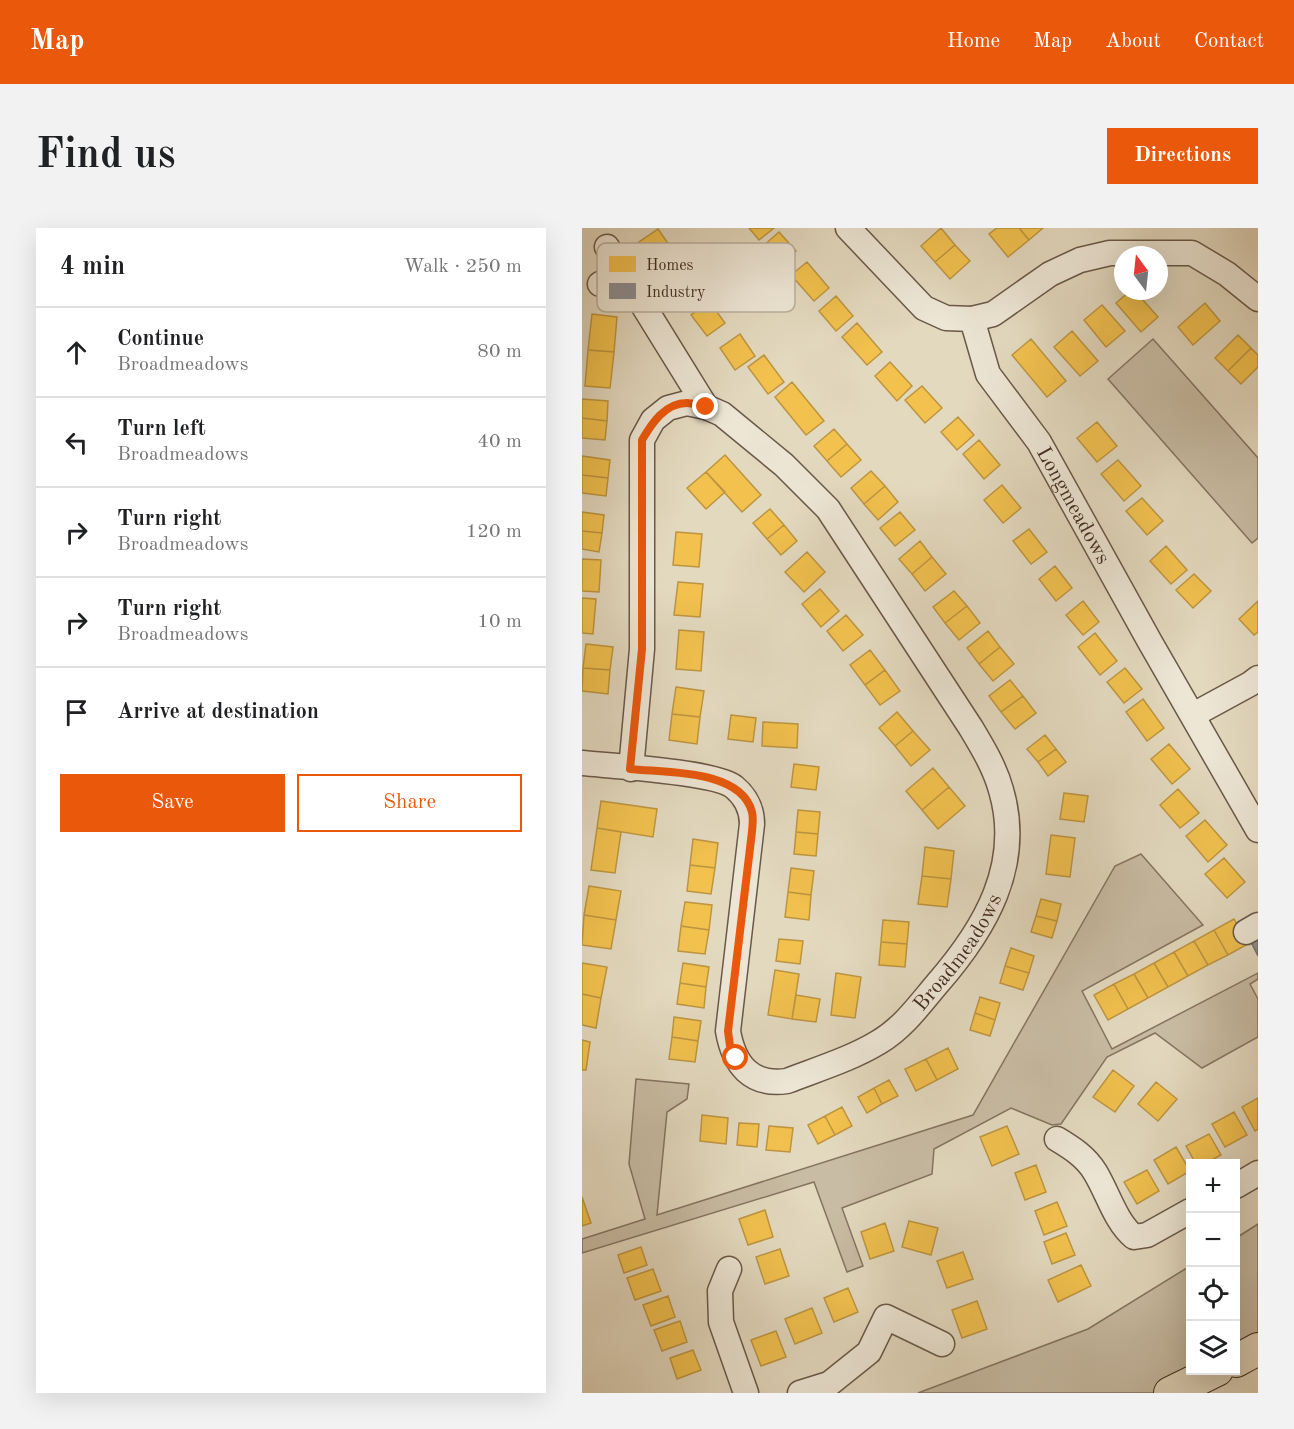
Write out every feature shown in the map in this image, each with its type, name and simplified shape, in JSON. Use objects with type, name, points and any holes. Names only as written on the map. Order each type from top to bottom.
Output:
[{"type":"main road","points":[[1240,1359],[1258,1349]]},
{"type":"main road","points":[[1170,1393],[1208,1375]]},
{"type":"street","points":[[848,228],[924,308],[946,318],[972,319],[993,314],[1050,274],[1080,260],[1110,253],[1192,253],[1227,274],[1258,299]]},
{"type":"street","name":"Broadmeadows","points":[[647,312],[706,407]]},
{"type":"street","name":"Longmeadows","points":[[972,319],[988,374],[1039,442],[1258,830]]},
{"type":"street","name":"Broadmeadows","points":[[582,763],[630,769],[715,778],[733,786],[745,797],[752,812],[751,840],[728,1031],[730,1046],[736,1058],[748,1074],[762,1080],[775,1083],[787,1081],[859,1053],[881,1041],[900,1026],[952,968],[980,928],[999,890],[1006,859],[1007,824],[1001,790],[989,759],[971,728],[828,509],[784,465],[722,414],[706,407],[687,403],[668,408],[653,420],[642,440],[642,649],[630,769]]},
{"type":"street","points":[[1193,715],[1258,678]]},
{"type":"street","points":[[1057,1139],[1080,1154],[1095,1170],[1125,1229],[1134,1236],[1147,1236],[1187,1213]]},
{"type":"street","points":[[1240,1183],[1258,1173]]},
{"type":"street","points":[[729,1269],[720,1291],[721,1322],[746,1393]]},
{"type":"street","points":[[800,1393],[829,1384],[868,1352],[886,1317],[942,1344]]},
{"type":"shaded area","points":[[1153,339],[1258,458],[1258,538],[1252,543],[1108,379]]},
{"type":"shaded area","points":[[1141,854],[1203,925],[1082,991],[1112,1049],[1258,973],[1258,979],[1250,984],[1258,999],[1258,1037],[1202,1068],[1155,1033],[1107,1057],[1061,1124],[1052,1125],[1011,1108],[934,1149],[932,1174],[842,1208],[863,1266],[847,1272],[814,1182],[582,1253],[582,1239],[645,1219],[629,1164],[636,1079],[689,1084],[687,1099],[667,1112],[657,1215],[973,1115],[1115,866]]},
{"type":"shaded area","points":[[1258,1224],[1258,1349],[1240,1359],[1240,1267],[1240,1235]]},
{"type":"shaded area","points":[[1186,1268],[1186,1375],[1170,1393],[918,1393],[1088,1329]]},
{"type":"building: Homes","points":[[749,228],[774,228],[759,240]]},
{"type":"building: Homes","points":[[941,228],[955,245],[935,262],[921,246]]},
{"type":"building: Homes","points":[[997,228],[1019,228],[1029,240],[1008,257],[989,234]]},
{"type":"building: Homes","points":[[1019,228],[1043,228],[1029,240]]},
{"type":"building: Homes","points":[[658,229],[668,243],[640,243]]},
{"type":"building: Homes","points":[[779,232],[789,243],[766,243]]},
{"type":"building: Homes","points":[[955,245],[970,261],[950,279],[935,262]]},
{"type":"building: Homes","points":[[807,262],[829,288],[814,301],[795,280],[795,272]]},
{"type":"building: Homes","points":[[836,296],[853,316],[836,331],[819,311]]},
{"type":"building: Homes","points":[[1120,300],[1143,300],[1158,317],[1141,332],[1116,303]]},
{"type":"building: Homes","points":[[1205,303],[1220,321],[1193,345],[1178,327]]},
{"type":"building: Homes","points":[[1102,305],[1125,331],[1106,347],[1084,320]]},
{"type":"building: Homes","points":[[695,312],[717,312],[725,323],[707,336],[691,315]]},
{"type":"building: Homes","points":[[592,314],[617,317],[614,352],[588,350]]},
{"type":"building: Homes","points":[[857,323],[882,352],[867,365],[842,337]]},
{"type":"building: Homes","points":[[1072,331],[1098,361],[1080,376],[1054,347]]},
{"type":"building: Homes","points":[[740,334],[755,356],[735,370],[720,348]]},
{"type":"building: Homes","points":[[1238,335],[1251,348],[1228,371],[1215,358]]},
{"type":"building: Homes","points":[[1031,339],[1066,381],[1047,397],[1012,355]]},
{"type":"building: Homes","points":[[1251,348],[1258,355],[1258,367],[1241,384],[1228,371]]},
{"type":"building: Homes","points":[[588,350],[614,352],[610,388],[585,386]]},
{"type":"building: Homes","points":[[764,355],[784,382],[768,394],[748,367]]},
{"type":"building: Homes","points":[[890,362],[912,386],[897,401],[875,376]]},
{"type":"building: Homes","points":[[792,382],[824,421],[806,435],[775,397]]},
{"type":"building: Homes","points":[[922,386],[942,408],[925,423],[905,400]]},
{"type":"building: Homes","points":[[582,399],[608,401],[607,421],[582,418]]},
{"type":"building: Homes","points":[[958,417],[974,435],[957,450],[941,432]]},
{"type":"building: Homes","points":[[582,418],[607,421],[605,440],[582,438]]},
{"type":"building: Homes","points":[[1097,422],[1117,446],[1097,462],[1077,438]]},
{"type":"building: Homes","points":[[834,429],[847,444],[827,461],[814,446]]},
{"type":"building: Homes","points":[[979,440],[1000,465],[984,479],[963,454]]},
{"type":"building: Homes","points":[[847,444],[861,460],[841,477],[827,461]]},
{"type":"building: Homes","points":[[725,455],[761,495],[742,512],[706,472]]},
{"type":"building: Homes","points":[[582,456],[610,460],[608,478],[582,475]]},
{"type":"building: Homes","points":[[1118,460],[1141,486],[1124,501],[1101,474]]},
{"type":"building: Homes","points":[[871,471],[885,486],[864,504],[851,488]]},
{"type":"building: Homes","points":[[706,472],[725,492],[706,509],[687,488]]},
{"type":"building: Homes","points":[[582,475],[608,478],[606,496],[582,493]]},
{"type":"building: Homes","points":[[1002,485],[1021,508],[1003,523],[984,500]]},
{"type":"building: Homes","points":[[885,486],[898,502],[878,520],[864,504]]},
{"type":"building: Homes","points":[[1142,498],[1163,521],[1147,535],[1126,511]]},
{"type":"building: Homes","points":[[770,509],[784,525],[767,539],[753,523]]},
{"type":"building: Homes","points":[[582,512],[604,515],[602,533],[582,531]]},
{"type":"building: Homes","points":[[900,512],[915,530],[895,546],[880,528]]},
{"type":"building: Homes","points":[[784,525],[797,541],[781,555],[767,539]]},
{"type":"building: Homes","points":[[1029,529],[1047,552],[1031,564],[1013,541]]},
{"type":"building: Homes","points":[[582,531],[602,533],[599,552],[582,549]]},
{"type":"building: Homes","points":[[676,532],[702,534],[699,567],[673,565]]},
{"type":"building: Homes","points":[[920,541],[932,557],[912,574],[899,559]]},
{"type":"building: Homes","points":[[1166,546],[1187,570],[1171,584],[1150,561]]},
{"type":"building: Homes","points":[[807,552],[825,572],[804,592],[785,572]]},
{"type":"building: Homes","points":[[932,557],[946,574],[925,591],[912,574]]},
{"type":"building: Homes","points":[[582,559],[601,560],[599,592],[582,591]]},
{"type":"building: Homes","points":[[1055,566],[1072,588],[1056,601],[1039,579]]},
{"type":"building: Homes","points":[[1194,574],[1211,591],[1193,608],[1176,590]]},
{"type":"building: Homes","points":[[678,582],[703,584],[700,617],[674,615]]},
{"type":"building: Homes","points":[[820,589],[839,611],[821,627],[802,604]]},
{"type":"building: Homes","points":[[954,591],[967,606],[945,623],[933,607]]},
{"type":"building: Homes","points":[[582,598],[596,599],[593,634],[582,633]]},
{"type":"building: Homes","points":[[1083,601],[1099,622],[1083,635],[1066,615]]},
{"type":"building: Homes","points":[[1258,601],[1258,632],[1254,635],[1239,619]]},
{"type":"building: Homes","points":[[967,606],[980,623],[959,640],[945,623]]},
{"type":"building: Homes","points":[[846,615],[863,635],[843,651],[827,631]]},
{"type":"building: Homes","points":[[679,630],[704,632],[701,671],[676,669]]},
{"type":"building: Homes","points":[[988,631],[1000,647],[979,664],[967,648]]},
{"type":"building: Homes","points":[[1095,633],[1117,661],[1100,675],[1078,647]]},
{"type":"building: Homes","points":[[586,644],[613,647],[610,670],[583,668]]},
{"type":"building: Homes","points":[[1000,647],[1014,664],[993,681],[979,664]]},
{"type":"building: Homes","points":[[870,650],[885,670],[865,685],[850,665]]},
{"type":"building: Homes","points":[[583,668],[610,670],[608,694],[582,691]]},
{"type":"building: Homes","points":[[1125,668],[1142,689],[1124,703],[1107,682]]},
{"type":"building: Homes","points":[[885,670],[900,691],[880,705],[865,685]]},
{"type":"building: Homes","points":[[1010,680],[1023,696],[1001,712],[989,696]]},
{"type":"building: Homes","points":[[676,687],[704,691],[700,717],[672,714]]},
{"type":"building: Homes","points":[[1023,696],[1036,713],[1015,729],[1001,712]]},
{"type":"building: Homes","points":[[1143,699],[1164,728],[1147,741],[1126,712]]},
{"type":"building: Homes","points":[[897,712],[913,731],[895,746],[879,728]]},
{"type":"building: Homes","points":[[672,714],[700,717],[697,744],[669,740]]},
{"type":"building: Homes","points":[[731,715],[756,718],[753,742],[728,739]]},
{"type":"building: Homes","points":[[763,722],[798,724],[797,748],[762,746]]},
{"type":"building: Homes","points":[[913,731],[930,750],[911,766],[895,746]]},
{"type":"building: Homes","points":[[1045,735],[1056,749],[1038,762],[1027,749]]},
{"type":"building: Homes","points":[[1169,744],[1190,769],[1172,784],[1151,759]]},
{"type":"building: Homes","points":[[1056,749],[1066,762],[1048,776],[1038,762]]},
{"type":"building: Homes","points":[[794,764],[819,767],[816,790],[791,787]]},
{"type":"building: Homes","points":[[933,768],[949,787],[922,810],[906,791]]},
{"type":"building: Homes","points":[[949,787],[965,806],[938,829],[922,810]]},
{"type":"building: Homes","points":[[1178,789],[1199,813],[1180,828],[1160,805]]},
{"type":"building: Homes","points":[[1064,793],[1088,796],[1084,822],[1060,819]]},
{"type":"building: Homes","points":[[601,801],[657,809],[653,837],[597,828]]},
{"type":"building: Homes","points":[[798,810],[820,812],[818,834],[796,832]]},
{"type":"building: Homes","points":[[1205,820],[1227,845],[1208,862],[1186,836]]},
{"type":"building: Homes","points":[[597,828],[621,832],[615,873],[591,870]]},
{"type":"building: Homes","points":[[796,832],[818,834],[816,856],[794,854]]},
{"type":"building: Homes","points":[[1051,835],[1075,838],[1070,877],[1046,874]]},
{"type":"building: Homes","points":[[693,839],[718,843],[715,868],[690,865]]},
{"type":"building: Homes","points":[[925,847],[954,851],[951,879],[922,876]]},
{"type":"building: Homes","points":[[1224,858],[1245,882],[1227,898],[1205,874]]},
{"type":"building: Homes","points":[[690,865],[715,868],[711,894],[687,891]]},
{"type":"building: Homes","points":[[791,868],[814,871],[811,895],[788,892]]},
{"type":"building: Homes","points":[[922,876],[951,879],[947,907],[918,904]]},
{"type":"building: Homes","points":[[589,886],[621,891],[616,920],[584,915]]},
{"type":"building: Homes","points":[[788,892],[811,895],[809,920],[785,917]]},
{"type":"building: Homes","points":[[1041,899],[1061,904],[1057,921],[1036,916]]},
{"type":"building: Homes","points":[[685,902],[712,905],[709,930],[681,926]]},
{"type":"building: Homes","points":[[584,915],[616,920],[611,949],[582,945]]},
{"type":"building: Homes","points":[[1036,916],[1057,921],[1052,938],[1031,932]]},
{"type":"building: Homes","points":[[1234,919],[1248,944],[1228,955],[1214,930]]},
{"type":"building: Homes","points":[[883,920],[909,922],[907,944],[881,942]]},
{"type":"building: Homes","points":[[681,926],[709,930],[705,954],[678,951]]},
{"type":"building: Homes","points":[[1214,930],[1228,955],[1208,965],[1194,941]]},
{"type":"building: Homes","points":[[779,939],[803,941],[800,964],[776,961]]},
{"type":"building: Homes","points":[[1194,941],[1208,965],[1188,976],[1174,952]]},
{"type":"building: Homes","points":[[881,942],[907,944],[905,967],[879,965]]},
{"type":"building: Homes","points":[[1011,948],[1034,956],[1029,973],[1005,966]]},
{"type":"building: Homes","points":[[1174,952],[1188,976],[1168,987],[1154,963]]},
{"type":"building: Homes","points":[[582,963],[607,967],[601,998],[582,994]]},
{"type":"building: Homes","points":[[683,963],[709,967],[706,987],[680,983]]},
{"type":"building: Homes","points":[[1154,963],[1168,987],[1148,998],[1134,974]]},
{"type":"building: Homes","points":[[1005,966],[1029,973],[1023,990],[1000,983]]},
{"type":"building: Homes","points":[[775,970],[799,974],[792,1019],[768,1015]]},
{"type":"building: Homes","points":[[836,973],[861,977],[855,1018],[831,1015]]},
{"type":"building: Homes","points":[[1134,974],[1148,998],[1128,1009],[1114,984]]},
{"type":"building: Homes","points":[[680,983],[706,987],[704,1008],[677,1004]]},
{"type":"building: Homes","points":[[1114,984],[1128,1009],[1108,1020],[1094,995]]},
{"type":"building: Homes","points":[[582,994],[601,998],[596,1028],[582,1025]]},
{"type":"building: Homes","points":[[796,995],[820,999],[816,1022],[792,1019]]},
{"type":"building: Homes","points":[[980,997],[1000,1003],[995,1020],[975,1013]]},
{"type":"building: Homes","points":[[975,1013],[995,1020],[990,1036],[970,1030]]},
{"type":"building: Homes","points":[[674,1017],[701,1021],[698,1041],[672,1037]]},
{"type":"building: Homes","points":[[672,1037],[698,1041],[695,1062],[669,1059]]},
{"type":"building: Homes","points":[[582,1040],[590,1042],[586,1070],[582,1070]]},
{"type":"building: Homes","points":[[948,1048],[958,1069],[937,1080],[926,1059]]},
{"type":"building: Homes","points":[[926,1059],[937,1080],[916,1091],[905,1069]]},
{"type":"building: Homes","points":[[1113,1070],[1134,1086],[1115,1112],[1093,1097]]},
{"type":"building: Homes","points":[[889,1080],[898,1096],[882,1104],[874,1088]]},
{"type":"building: Homes","points":[[1156,1082],[1177,1099],[1158,1121],[1138,1104]]},
{"type":"building: Homes","points":[[874,1088],[882,1104],[867,1113],[858,1097]]},
{"type":"building: Homes","points":[[1258,1098],[1258,1129],[1255,1131],[1242,1107]]},
{"type":"building: Homes","points":[[842,1107],[852,1126],[835,1135],[825,1116]]},
{"type":"building: Homes","points":[[1234,1112],[1247,1135],[1225,1147],[1212,1124]]},
{"type":"building: Homes","points":[[702,1115],[728,1118],[726,1144],[700,1141]]},
{"type":"building: Homes","points":[[825,1116],[835,1135],[818,1144],[808,1125]]},
{"type":"building: Homes","points":[[739,1123],[759,1124],[757,1147],[737,1145]]},
{"type":"building: Homes","points":[[769,1126],[793,1128],[790,1152],[766,1150]]},
{"type":"building: Homes","points":[[1007,1126],[1019,1154],[992,1166],[980,1137]]},
{"type":"building: Homes","points":[[1209,1134],[1221,1155],[1214,1159],[1193,1159],[1186,1146]]},
{"type":"building: Homes","points":[[1176,1147],[1186,1164],[1186,1173],[1168,1184],[1154,1160]]},
{"type":"building: Homes","points":[[1036,1165],[1046,1192],[1025,1200],[1015,1173]]},
{"type":"building: Homes","points":[[1147,1170],[1159,1191],[1137,1204],[1124,1182]]},
{"type":"building: Homes","points":[[582,1197],[591,1223],[582,1226]]},
{"type":"building: Homes","points":[[1057,1202],[1067,1226],[1044,1235],[1035,1211]]},
{"type":"building: Homes","points":[[765,1210],[773,1237],[748,1245],[739,1219]]},
{"type":"building: Homes","points":[[909,1221],[938,1228],[931,1255],[902,1247]]},
{"type":"building: Homes","points":[[885,1223],[894,1251],[870,1259],[861,1232]]},
{"type":"building: Homes","points":[[1066,1233],[1075,1255],[1052,1264],[1044,1242]]},
{"type":"building: Homes","points":[[641,1247],[647,1265],[624,1273],[618,1255]]},
{"type":"building: Homes","points":[[780,1249],[789,1276],[765,1284],[756,1257]]},
{"type":"building: Homes","points":[[963,1252],[973,1279],[947,1288],[937,1261]]},
{"type":"building: Homes","points":[[1081,1265],[1091,1286],[1058,1302],[1048,1280]]},
{"type":"building: Homes","points":[[653,1269],[661,1291],[635,1300],[627,1278]]},
{"type":"building: Homes","points":[[848,1288],[858,1312],[834,1322],[824,1298]]},
{"type":"building: Homes","points":[[668,1296],[675,1317],[651,1326],[643,1305]]},
{"type":"building: Homes","points":[[977,1301],[987,1329],[962,1338],[952,1310]]},
{"type":"building: Homes","points":[[812,1308],[822,1333],[795,1344],[785,1319]]},
{"type":"building: Homes","points":[[680,1321],[687,1342],[662,1351],[654,1330]]},
{"type":"building: Homes","points":[[776,1331],[786,1357],[761,1366],[751,1340]]},
{"type":"building: Homes","points":[[693,1350],[701,1370],[677,1379],[670,1358]]},
{"type":"building: Industry","points":[[1258,938],[1258,956],[1251,942]]},
{"type":"route","points":[[706,407],[687,403],[668,408],[653,420],[642,440],[644,597],[642,649],[630,769],[715,778],[733,786],[745,797],[752,812],[751,840],[728,1031],[730,1046],[736,1058]]}]
